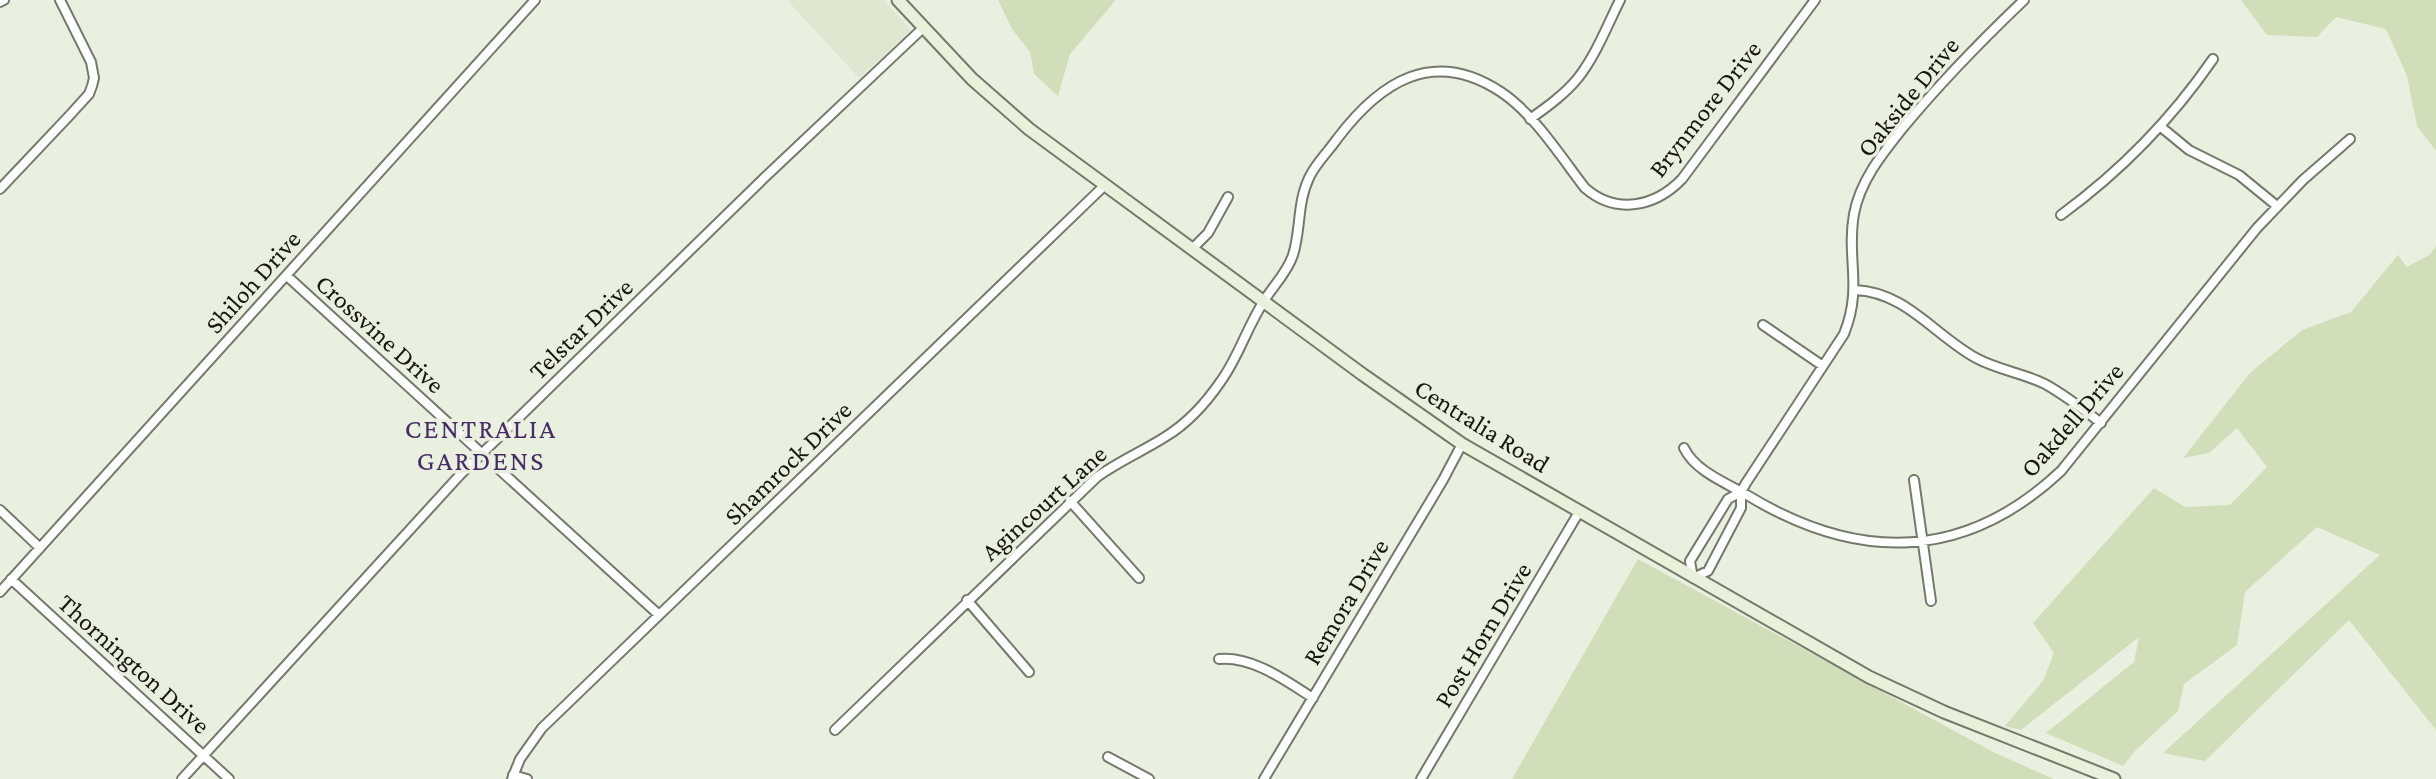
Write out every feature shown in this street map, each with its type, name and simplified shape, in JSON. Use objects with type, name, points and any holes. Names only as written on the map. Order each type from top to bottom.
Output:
[{"type":"main road","name":"Centralia Road","points":[[898,0],[997,102],[1105,185],[1462,444],[1893,689],[2114,779]]},
{"type":"street","points":[[0,189],[89,94],[92,86],[91,62],[60,0]]},
{"type":"street","name":"Shiloh Drive","points":[[0,592],[535,0]]},
{"type":"street","points":[[1530,119],[1578,79],[1620,0]]},
{"type":"street","name":"Brynmore Drive","points":[[1264,300],[1281,279],[1293,256],[1301,198],[1310,176],[1353,118],[1387,87],[1428,71],[1457,72],[1482,81],[1503,93],[1530,119],[1595,197],[1610,203],[1635,205],[1658,199],[1682,179],[1815,0]]},
{"type":"street","name":"Oakside Drive","points":[[1741,492],[1741,508],[1708,571],[1693,578],[1690,561],[1728,499],[1741,492],[1844,334],[1855,290],[1852,227],[1861,190],[1877,162],[1931,93],[2024,0]]},
{"type":"street","name":"Telstar Drive","points":[[182,779],[482,453],[923,28]]},
{"type":"street","points":[[2061,215],[2110,177],[2161,127],[2213,59]]},
{"type":"street","points":[[2161,127],[2189,150],[2239,175],[2277,206]]},
{"type":"street","name":"Oakdell Drive","points":[[1684,448],[1697,466],[1807,527],[1828,534],[1892,543],[1923,540],[1976,527],[2026,501],[2061,471],[2277,206],[2350,139]]},
{"type":"street","name":"Shamrock Drive","points":[[512,777],[525,751],[542,728],[1105,185]]},
{"type":"street","points":[[1193,248],[1208,233],[1228,197]]},
{"type":"street","name":"Crossvine Drive","points":[[287,276],[659,615]]},
{"type":"street","points":[[1855,290],[1877,293],[1903,304],[1961,349],[2000,369],[2045,384],[2101,423]]},
{"type":"street","name":"Agincourt Lane","points":[[835,730],[1070,501],[1106,470],[1169,435],[1198,410],[1223,378],[1264,300]]},
{"type":"street","points":[[1763,325],[1823,366]]},
{"type":"street","name":"Remora Drive","points":[[1264,779],[1462,444]]},
{"type":"street","points":[[1914,480],[1931,601]]},
{"type":"street","points":[[1070,501],[1139,578]]},
{"type":"street","points":[[0,510],[40,548]]},
{"type":"street","name":"Post Horn Drive","points":[[1421,779],[1579,512]]},
{"type":"street","name":"Thornington Drive","points":[[11,579],[229,779]]},
{"type":"street","points":[[967,600],[1029,672]]},
{"type":"street","points":[[1219,659],[1247,662],[1313,698]]},
{"type":"street","points":[[1108,757],[1149,779]]},
{"type":"street","points":[[512,777],[527,779]]},
{"type":"shaded area","points":[[787,0],[884,0],[911,30],[859,78]]},
{"type":"shaded area","points":[[998,0],[1116,0],[1070,54],[1058,96],[1034,74],[1030,52],[1012,29]]},
{"type":"shaded area","points":[[2241,0],[2436,0],[2436,151],[2417,126],[2407,76],[2386,29],[2336,17],[2317,37],[2267,35]]},
{"type":"shaded area","points":[[2436,246],[2436,730],[2349,620],[2205,761],[2163,753],[2380,555],[2317,527],[2245,592],[2237,645],[2184,684],[2178,711],[2123,766],[2046,733],[2134,662],[2139,637],[2021,730],[2005,726],[2043,681],[2054,653],[2033,623],[2154,488],[2185,507],[2230,505],[2267,467],[2237,428],[2209,453],[2183,458],[2250,373],[2302,330],[2351,312],[2398,255],[2407,267],[2429,255]]},
{"type":"shaded area","points":[[1638,559],[1995,753],[2054,779],[1512,779]]},
{"type":"district","name":"CENTRALIA GARDENS","points":[[481,444]]}]
